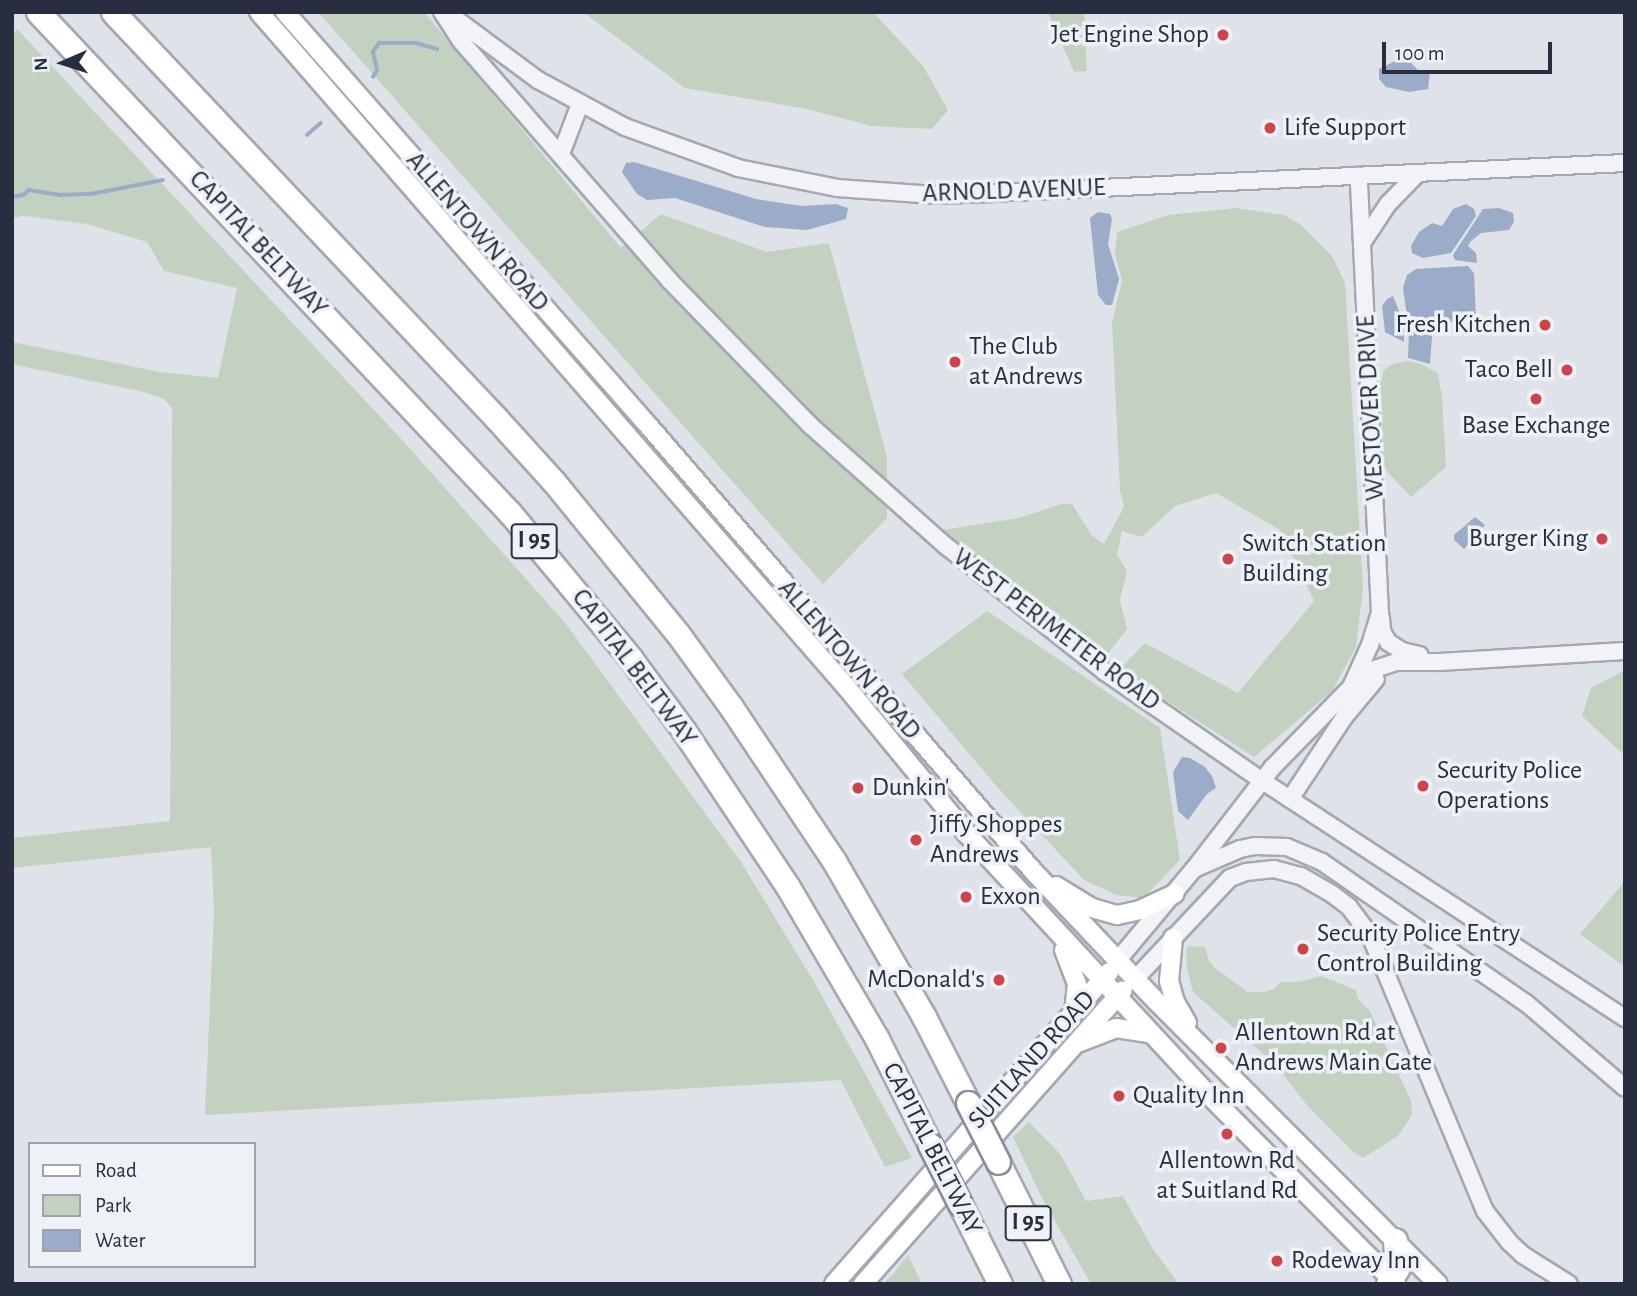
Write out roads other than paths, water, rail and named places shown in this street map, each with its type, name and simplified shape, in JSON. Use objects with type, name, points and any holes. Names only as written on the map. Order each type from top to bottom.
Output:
[{"type":"highway","name":"CAPITAL BELTWAY","points":[[38,12],[510,513],[631,659],[684,731],[788,887],[877,1039],[1000,1284]]},
{"type":"highway","name":"CAPITAL BELTWAY","points":[[113,12],[496,418],[562,492],[669,624],[731,707],[834,861],[924,1017],[1059,1284]]},
{"type":"highway","points":[[1392,1283],[1397,1269],[1395,1240]]},
{"type":"main road","name":"ALLENTOWN ROAD","points":[[259,12],[847,688],[967,834],[1059,937],[1392,1283]]},
{"type":"main road","name":"ALLENTOWN ROAD","points":[[285,12],[648,424],[1034,872],[1201,1047],[1438,1284]]},
{"type":"main road","points":[[458,242],[474,229]]},
{"type":"main road","points":[[847,688],[863,674]]},
{"type":"main road","points":[[1034,872],[1082,903],[1108,914],[1133,913],[1174,894]]},
{"type":"main road","points":[[1059,937],[1076,978],[1074,1013]]},
{"type":"main road","points":[[1173,938],[1169,965],[1170,988],[1178,1009],[1201,1047]]},
{"type":"main road","name":"SUITLAND ROAD","points":[[834,1284],[1117,961]]},
{"type":"main road","name":"SUITLAND ROAD","points":[[863,1284],[1135,979]]},
{"type":"main road","points":[[1074,1045],[1109,1029],[1123,1028],[1152,1034]]},
{"type":"street","name":"WEST PERIMETER ROAD","points":[[442,12],[460,40],[707,320],[810,425],[877,487],[1031,616],[1105,672],[1261,780],[1625,1018]]},
{"type":"street","name":"ARNOLD AVENUE","points":[[448,12],[494,50],[580,104],[658,140],[738,168],[800,183],[935,195],[1625,163]]},
{"type":"street","points":[[561,154],[580,104]]},
{"type":"street","points":[[1362,243],[1388,204],[1418,173]]},
{"type":"street","name":"WESTOVER DRIVE","points":[[1117,961],[1194,869],[1261,780],[1351,687],[1374,633],[1380,612],[1359,177]]},
{"type":"street","points":[[1380,612],[1382,631],[1392,645],[1439,662]]},
{"type":"street","points":[[1374,633],[1402,665]]},
{"type":"street","points":[[1351,687],[1375,669],[1402,665],[1625,651]]},
{"type":"street","points":[[1290,799],[1366,689],[1376,678],[1402,665]]},
{"type":"street","points":[[1194,869],[1222,855],[1256,846],[1287,847],[1308,854],[1526,1003],[1625,1088]]},
{"type":"street","points":[[1135,979],[1219,887],[1246,872],[1274,869],[1301,876],[1349,907],[1373,943],[1485,1211],[1523,1255],[1569,1284]]},
{"type":"water","points":[[1393,62],[1411,63],[1420,72],[1430,73],[1428,89],[1409,92],[1386,87],[1379,79],[1379,69]]},
{"type":"water","points":[[634,162],[756,199],[802,206],[836,204],[848,208],[846,219],[807,230],[765,227],[675,198],[647,200],[637,194],[622,172],[626,163]]},
{"type":"water","points":[[1466,204],[1474,209],[1476,216],[1451,253],[1423,258],[1412,253],[1411,246],[1419,232],[1432,223],[1442,226],[1453,209]]},
{"type":"water","points":[[1499,208],[1513,213],[1514,222],[1509,230],[1481,233],[1471,241],[1468,246],[1476,253],[1477,263],[1455,260],[1453,255],[1483,209]]},
{"type":"water","points":[[1098,212],[1110,214],[1112,219],[1108,244],[1119,279],[1112,305],[1106,305],[1098,295],[1090,218]]},
{"type":"water","points":[[1468,266],[1474,273],[1476,319],[1433,324],[1430,364],[1408,358],[1409,331],[1403,288],[1407,275],[1416,269]]},
{"type":"water","points":[[1393,296],[1404,323],[1404,342],[1385,332],[1382,306]]},
{"type":"water","points":[[1475,517],[1485,525],[1464,549],[1454,540],[1454,535]]},
{"type":"water","points":[[1182,757],[1190,758],[1205,767],[1216,788],[1207,794],[1188,820],[1178,811],[1173,772]]},
{"type":"waterway","points":[[373,77],[377,70],[373,52],[379,43],[416,43],[437,49]]},
{"type":"waterway","points":[[307,135],[321,123]]},
{"type":"waterway","points":[[12,197],[23,195],[29,190],[59,195],[91,194],[163,180]]},
{"type":"place","name":"Jet Engine Shop","points":[[1223,35]]},
{"type":"place","name":"Life Support","points":[[1270,128]]},
{"type":"place","name":"Fresh Kitchen","points":[[1545,325]]},
{"type":"place","name":"The Club at Andrews","points":[[955,362]]},
{"type":"place","name":"Taco Bell","points":[[1567,370]]},
{"type":"place","name":"Base Exchange","points":[[1536,399]]},
{"type":"place","name":"Burger King","points":[[1602,539]]},
{"type":"place","name":"Switch Station Building","points":[[1228,559]]},
{"type":"place","name":"Security Police Operations","points":[[1423,786]]},
{"type":"place","name":"Dunkin'","points":[[858,788]]},
{"type":"place","name":"Jiffy Shoppes Andrews","points":[[916,840]]},
{"type":"place","name":"Exxon","points":[[966,897]]},
{"type":"place","name":"Security Police Entry Control Building","points":[[1303,949]]},
{"type":"place","name":"McDonald's","points":[[999,980]]},
{"type":"place","name":"Allentown Rd at Andrews Main Gate","points":[[1221,1048]]},
{"type":"place","name":"Quality Inn","points":[[1119,1096]]},
{"type":"place","name":"Allentown Rd at Suitland Rd","points":[[1227,1134]]},
{"type":"place","name":"Rodeway Inn","points":[[1277,1261]]}]
